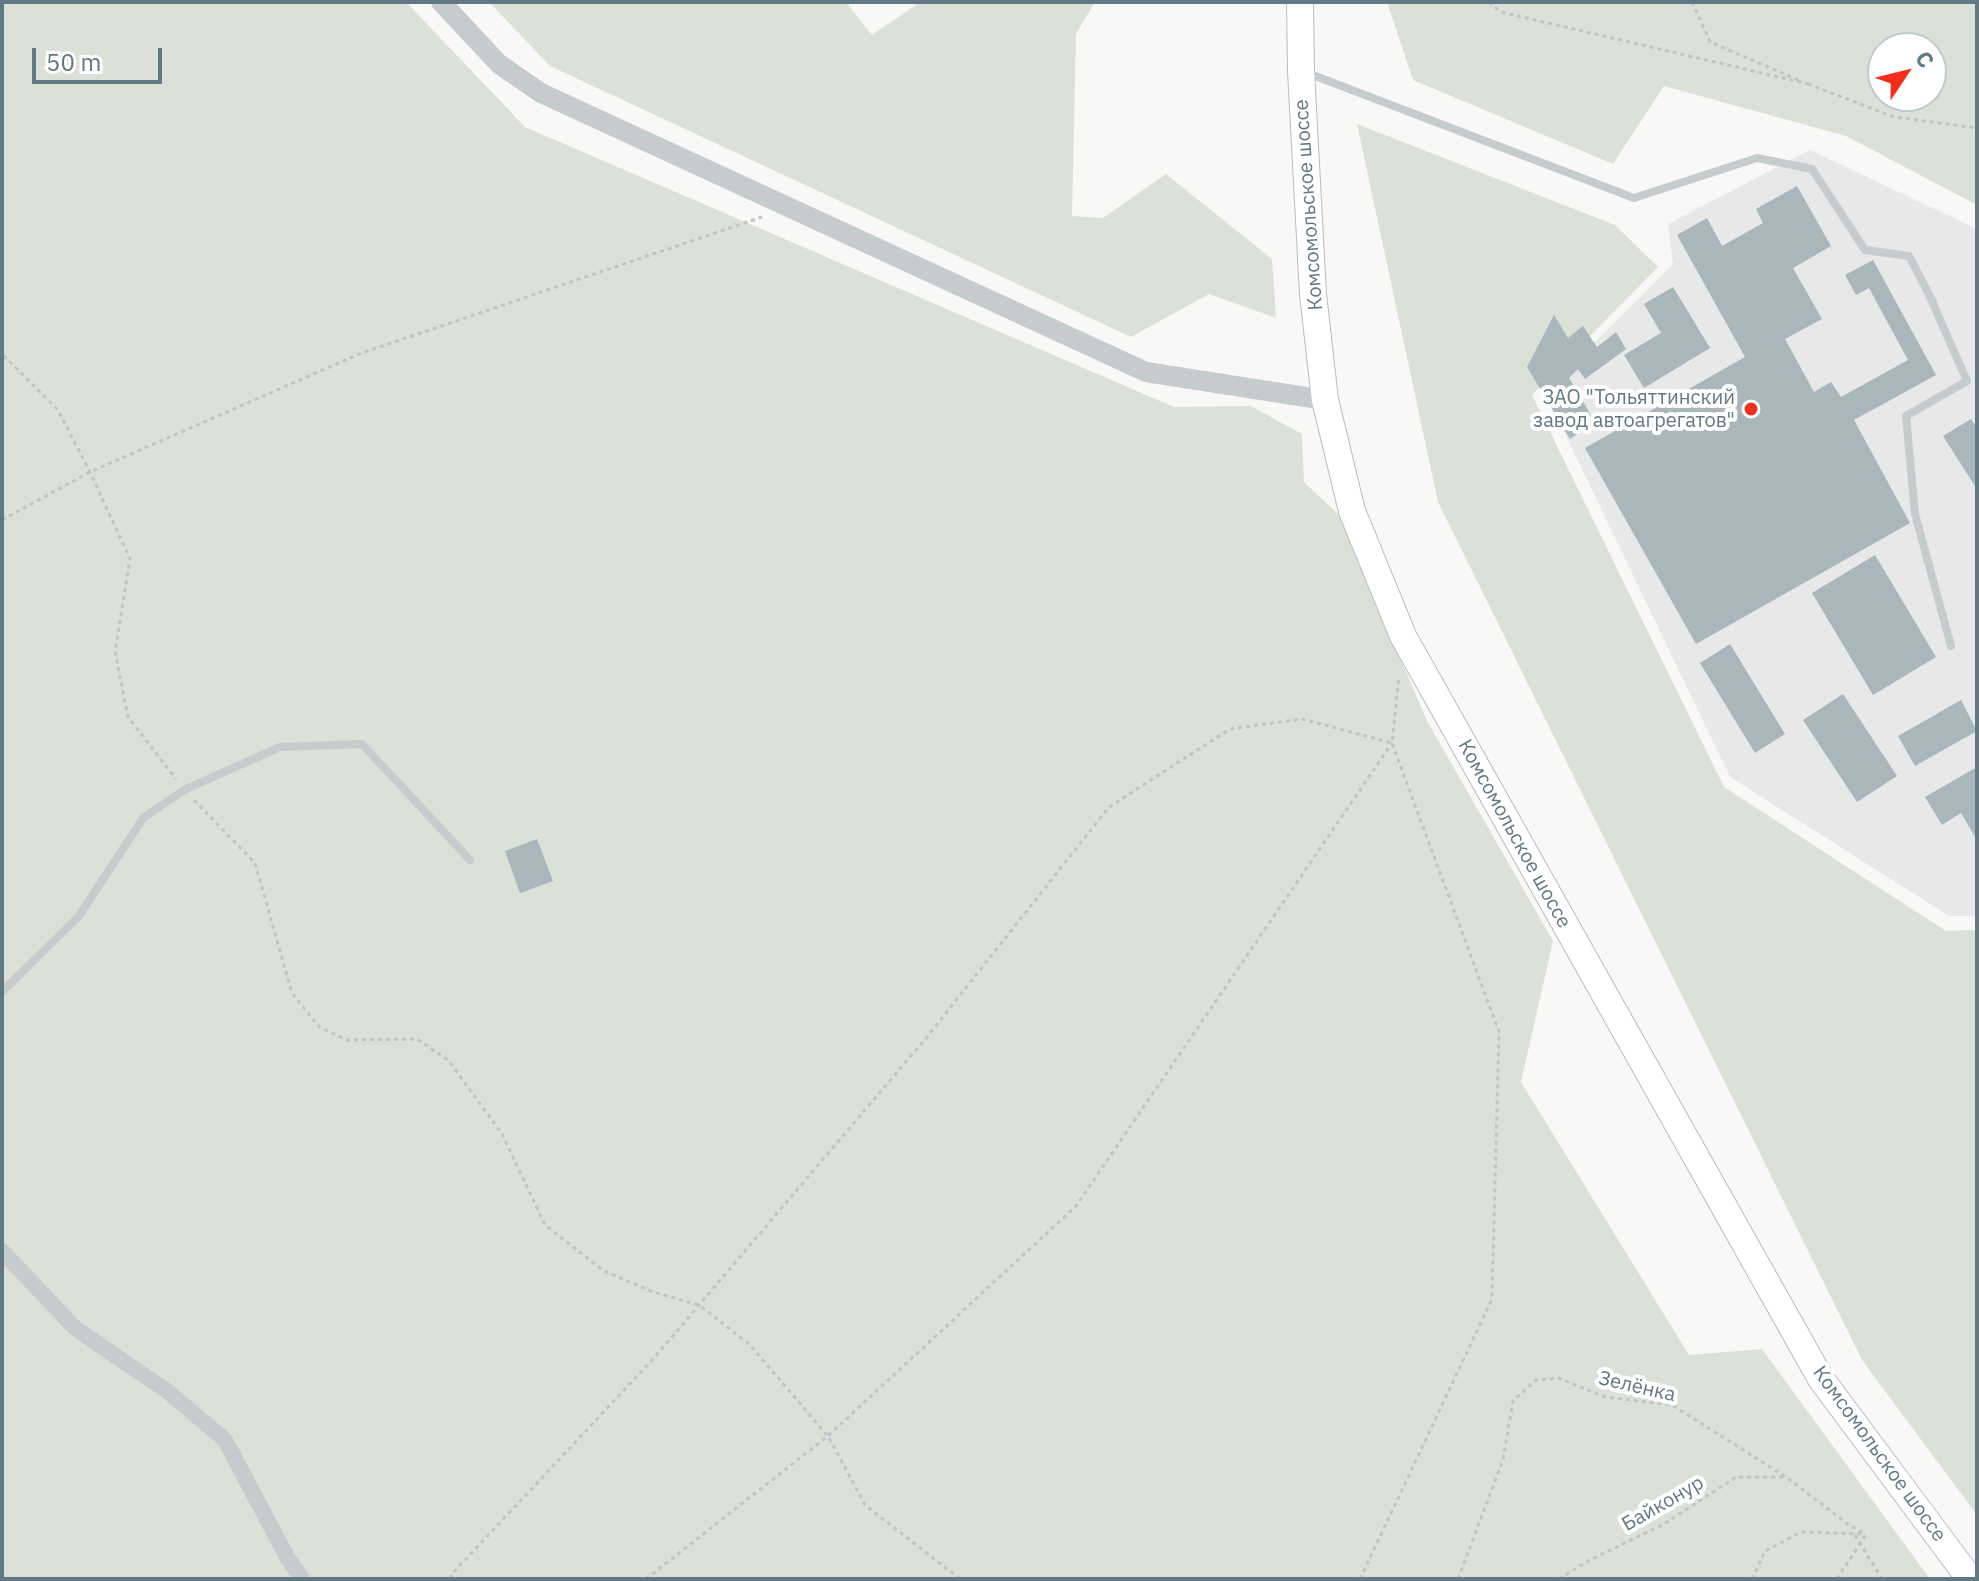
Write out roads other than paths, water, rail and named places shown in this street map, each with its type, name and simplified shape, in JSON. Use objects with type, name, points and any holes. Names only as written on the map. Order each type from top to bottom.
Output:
[{"type":"main road","name":"Комсомольское шоссе","points":[[1300,2],[1313,294],[1325,400],[1352,511],[1403,636],[1821,1379],[1970,1579]]},
{"type":"street","points":[[441,2],[499,64],[541,93],[1146,372],[1325,400]]},
{"type":"street","points":[[2,1251],[76,1329],[166,1390],[225,1440],[287,1557],[302,1579]]},
{"type":"lane","points":[[1301,71],[1634,198],[1757,158],[1812,169],[1865,250],[1909,256],[1933,302]]},
{"type":"lane","points":[[1928,293],[1967,381],[1906,416],[1915,514],[1951,646]]},
{"type":"lane","points":[[2,992],[79,916],[143,818],[184,790],[280,747],[362,744],[470,860]]},
{"type":"place","name":"ЗАО \"Тольяттинский завод автоагрегатов\"","points":[[1751,409]]}]
